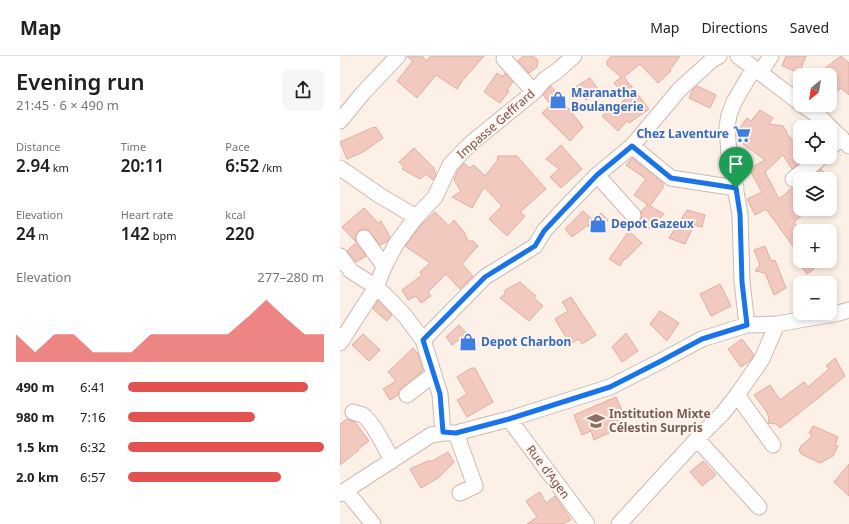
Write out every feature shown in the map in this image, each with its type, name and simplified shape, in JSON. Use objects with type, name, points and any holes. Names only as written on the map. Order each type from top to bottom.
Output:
[{"type":"street","points":[[340,121],[363,93],[398,56]]},
{"type":"street","name":"Impasse Geffrard","points":[[340,343],[376,287],[384,266],[396,244],[416,217],[435,197],[450,165],[470,144],[534,92],[544,80],[574,56]]},
{"type":"street","points":[[423,340],[485,277],[535,246],[544,231],[597,175],[632,146],[680,89],[712,60],[719,56]]},
{"type":"street","points":[[738,56],[793,98]]},
{"type":"street","points":[[747,325],[742,282],[740,214],[729,154],[727,126],[734,102],[757,71],[771,56]]},
{"type":"street","points":[[504,59],[534,92]]},
{"type":"street","points":[[813,112],[845,141]]},
{"type":"street","points":[[632,146],[671,178],[736,188]]},
{"type":"street","points":[[802,172],[813,164]]},
{"type":"street","points":[[340,168],[379,196],[416,217]]},
{"type":"street","points":[[597,175],[632,215]]},
{"type":"street","points":[[364,238],[384,266]]},
{"type":"street","points":[[340,256],[351,271],[376,287],[405,316],[423,340],[440,394],[450,433],[475,486],[460,494]]},
{"type":"street","points":[[373,524],[343,492],[431,435],[450,433],[509,419],[610,387],[702,339],[747,325],[777,324],[849,310]]},
{"type":"street","points":[[619,524],[723,413],[762,359],[777,324]]},
{"type":"street","points":[[407,395],[434,374]]},
{"type":"street","points":[[737,395],[773,445]]},
{"type":"street","points":[[354,412],[364,416],[378,435],[392,461]]},
{"type":"street","name":"Rue d'Agen","points":[[509,419],[587,524]]},
{"type":"street","points":[[697,439],[760,507]]},
{"type":"building","points":[[407,56],[422,56],[426,61],[431,56],[484,56],[457,89],[436,75],[417,98],[397,81],[413,61]]},
{"type":"building","points":[[523,56],[533,56],[538,60],[537,67],[529,73],[518,61]]},
{"type":"building","points":[[611,56],[680,56],[670,70],[671,71],[658,83],[640,64],[624,77],[649,109],[629,123],[627,121],[618,131],[602,116],[627,98],[614,83],[621,77],[607,65],[607,61]]},
{"type":"building","points":[[786,56],[806,56],[801,68],[793,68],[793,71],[782,66]]},
{"type":"building","points":[[841,56],[849,63],[849,95],[841,88],[837,92],[837,68],[825,68]]},
{"type":"building","points":[[497,73],[503,77],[505,73],[513,82],[507,90],[509,91],[500,103],[484,92]]},
{"type":"building","points":[[590,78],[599,90],[586,100],[574,88]]},
{"type":"building","points":[[551,86],[583,127],[570,141],[542,113],[551,105],[543,95]]},
{"type":"building","points":[[697,86],[716,95],[710,108],[689,98],[693,89]]},
{"type":"building","points":[[760,110],[773,118],[769,124],[783,126],[787,134],[793,140],[793,164],[799,164],[792,169],[783,155],[765,172],[779,199],[792,188],[793,189],[793,216],[801,216],[794,222],[795,224],[793,224],[793,246],[766,209],[755,215],[747,199],[762,192],[749,169],[765,160],[743,144],[745,142],[737,137],[736,133],[747,118],[751,121]]},
{"type":"building","points":[[376,127],[383,138],[363,152],[347,159],[340,142]]},
{"type":"building","points":[[561,145],[582,169],[561,188],[550,177],[559,169],[546,159]]},
{"type":"building","points":[[414,148],[433,167],[436,174],[433,180],[426,174],[420,179],[402,169],[404,167],[399,162]]},
{"type":"building","points":[[498,156],[517,156],[546,189],[520,212],[525,216],[507,236],[489,219],[502,206],[484,187],[472,208],[452,197],[461,191],[454,180],[458,170],[464,163],[469,168],[474,165],[485,176],[497,161]]},
{"type":"building","points":[[632,158],[663,183],[663,188],[650,206],[664,214],[649,229],[636,223],[641,218],[641,211],[648,205],[634,195],[646,179],[626,165]]},
{"type":"building","points":[[364,208],[378,223],[381,221],[390,237],[388,241],[380,245],[368,230],[363,229],[358,231],[356,235],[356,242],[342,227]]},
{"type":"building","points":[[687,210],[705,215],[702,227],[694,225],[685,244],[669,238]]},
{"type":"building","points":[[583,211],[594,221],[601,213],[608,220],[596,234],[588,226],[593,221],[572,237],[565,229]]},
{"type":"building","points":[[435,212],[449,226],[454,220],[464,232],[468,241],[473,241],[478,246],[462,264],[473,276],[460,289],[446,274],[428,292],[431,296],[421,303],[416,296],[408,300],[402,290],[422,275],[420,272],[430,263],[405,246],[421,225]]},
{"type":"building","points":[[629,231],[642,243],[626,259],[624,259],[620,266],[609,259]]},
{"type":"building","points":[[356,243],[366,256],[356,262],[347,251]]},
{"type":"building","points":[[765,246],[771,261],[775,260],[786,288],[774,295],[765,273],[755,271],[760,265],[754,250]]},
{"type":"building","points":[[802,268],[814,268],[814,269],[807,274]]},
{"type":"building","points":[[520,282],[536,296],[534,298],[543,306],[529,321],[500,298],[505,294],[505,290]]},
{"type":"building","points":[[720,284],[731,306],[711,316],[700,294]]},
{"type":"building","points":[[571,297],[596,335],[582,344],[579,339],[570,344],[555,319],[568,311],[562,302]]},
{"type":"building","points":[[378,301],[392,315],[387,321],[373,309]]},
{"type":"building","points":[[660,311],[679,323],[667,341],[650,324]]},
{"type":"building","points":[[459,325],[467,334],[452,345],[446,337]]},
{"type":"building","points":[[626,333],[638,351],[622,362],[612,347]]},
{"type":"building","points":[[363,334],[380,350],[369,361],[352,345]]},
{"type":"building","points":[[742,339],[754,355],[751,360],[741,367],[728,349]]},
{"type":"building","points":[[413,348],[418,354],[423,371],[401,388],[398,395],[390,400],[383,389],[396,381],[388,372]]},
{"type":"building","points":[[835,358],[845,376],[780,428],[776,424],[768,423],[769,418],[767,412],[754,395],[770,385],[780,400],[804,382],[808,387],[829,369],[826,366]]},
{"type":"building","points":[[471,368],[475,368],[493,402],[467,417],[457,400],[467,394],[457,377]]},
{"type":"building","name":"Institution Mixte Célestin Surpris","points":[[616,397],[625,417],[608,425],[611,432],[594,440],[591,431],[582,435],[574,415]]},
{"type":"building","points":[[347,419],[355,422],[369,441],[340,465],[340,424]]},
{"type":"building","points":[[813,426],[838,437],[835,445],[838,446],[833,456],[820,463],[801,454],[799,450],[801,446],[812,436],[809,433]]},
{"type":"building","points":[[448,452],[454,462],[438,478],[421,488],[410,469],[428,461],[432,461]]},
{"type":"building","points":[[703,461],[716,475],[702,486],[690,472]]},
{"type":"building","points":[[849,464],[849,496],[834,482]]},
{"type":"building","points":[[540,492],[546,503],[555,496],[571,520],[563,524],[527,524],[537,517],[526,501]]},
{"type":"place","name":"Maranatha Boulangerie","points":[[558,100]]},
{"type":"place","name":"Chez Laventure","points":[[742,134]]},
{"type":"place","name":"Depot Gazeux","points":[[598,224]]},
{"type":"place","name":"Depot Charbon","points":[[468,342]]},
{"type":"place","name":"Institution Mixte Célestin Surpris","points":[[596,421]]},
{"type":"route","points":[[632,146],[671,178],[736,188],[740,214],[742,282],[747,325],[702,339],[610,387],[509,419],[456,433],[443,432],[440,394],[423,340],[485,277],[535,246],[544,231],[597,175],[632,146]]}]
